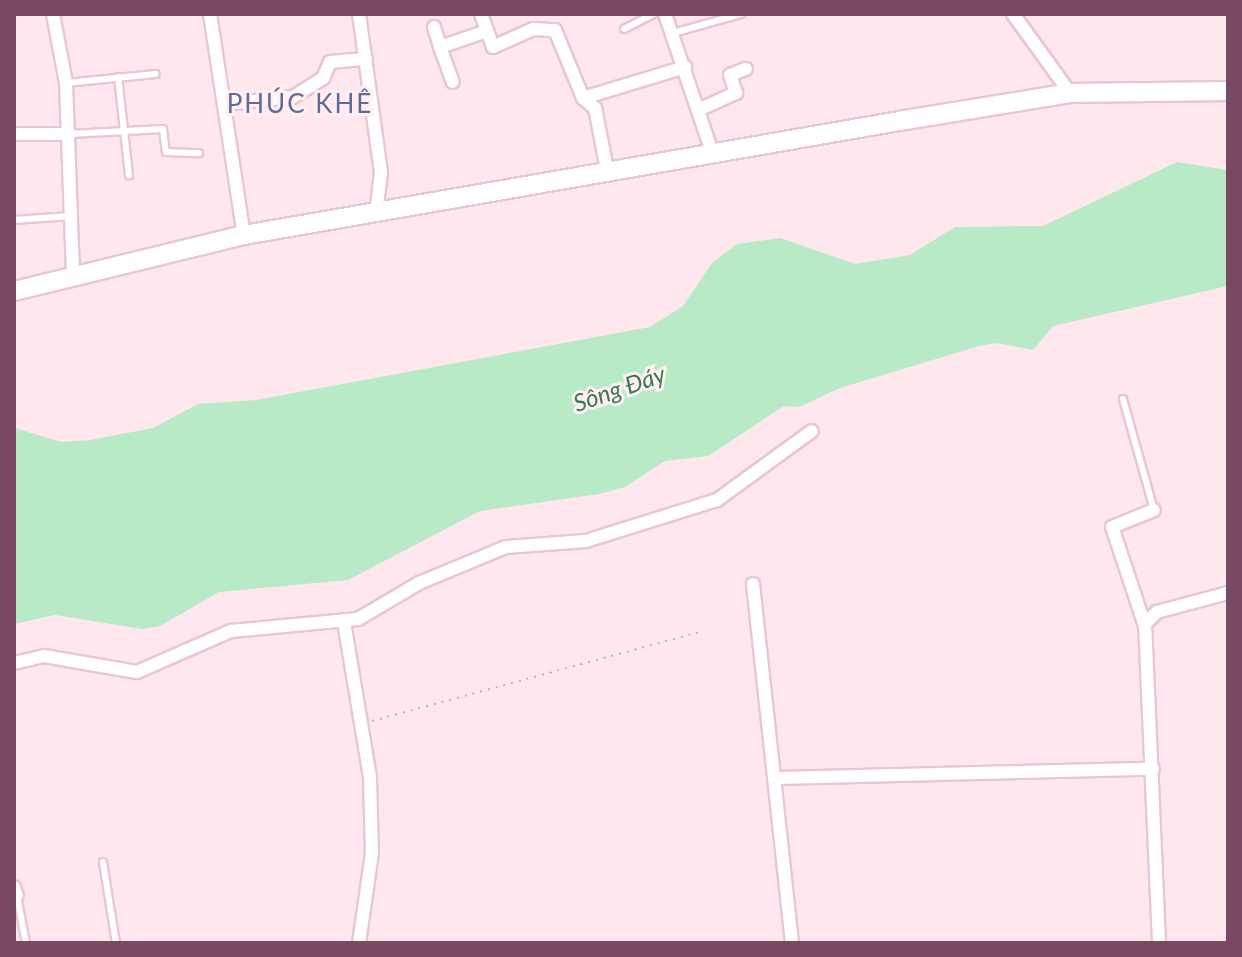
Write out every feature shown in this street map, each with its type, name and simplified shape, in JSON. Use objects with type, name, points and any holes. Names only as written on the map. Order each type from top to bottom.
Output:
[{"type":"street","points":[[53,14],[66,83],[70,134],[73,275]]},
{"type":"street","points":[[210,14],[244,235]]},
{"type":"street","points":[[359,14],[381,173],[376,213]]},
{"type":"street","points":[[481,14],[493,47],[552,27],[568,50],[583,98],[595,108],[608,174]]},
{"type":"street","points":[[665,14],[713,155]]},
{"type":"street","points":[[1013,14],[1070,93]]},
{"type":"street","points":[[434,27],[453,82]]},
{"type":"street","points":[[440,47],[487,31]]},
{"type":"street","points":[[224,104],[293,97],[323,78],[330,62],[366,59]]},
{"type":"street","points":[[583,98],[685,67]]},
{"type":"street","points":[[698,110],[736,93],[730,75],[746,69]]},
{"type":"street","points":[[14,291],[244,235],[1070,93],[1228,91]]},
{"type":"street","points":[[14,134],[70,134]]},
{"type":"street","points":[[14,663],[44,656],[137,672],[231,631],[344,622],[506,547],[586,541],[717,500],[812,431]]},
{"type":"street","points":[[1154,510],[1112,527],[1145,626],[1159,943]]},
{"type":"street","points":[[753,584],[792,943]]},
{"type":"street","points":[[1145,626],[1157,612],[1228,593]]},
{"type":"street","points":[[344,622],[364,724],[372,853],[359,943]]},
{"type":"street","points":[[774,778],[1153,769]]},
{"type":"lane","points":[[624,29],[654,14]]},
{"type":"lane","points":[[673,33],[741,14]]},
{"type":"lane","points":[[66,83],[156,74]]},
{"type":"lane","points":[[118,77],[129,175]]},
{"type":"lane","points":[[70,134],[163,129],[166,152],[199,153]]},
{"type":"lane","points":[[14,220],[71,216]]},
{"type":"lane","points":[[1123,399],[1154,510]]},
{"type":"lane","points":[[103,862],[116,943]]},
{"type":"lane","points":[[16,892],[26,943]]},
{"type":"path","points":[[364,724],[699,632]]},
{"type":"water","name":"Sông Đáy","points":[[1177,162],[1228,170],[1228,286],[1053,326],[1033,350],[997,343],[979,346],[840,388],[799,407],[784,406],[708,456],[665,461],[625,487],[599,494],[480,511],[348,580],[219,592],[160,626],[142,629],[55,615],[14,624],[15,428],[61,442],[90,440],[153,428],[198,404],[256,400],[650,327],[683,306],[712,263],[737,244],[780,238],[855,264],[910,255],[955,227],[1043,226]]},
{"type":"district","name":"PHÚC KHÊ","points":[[300,104]]}]
